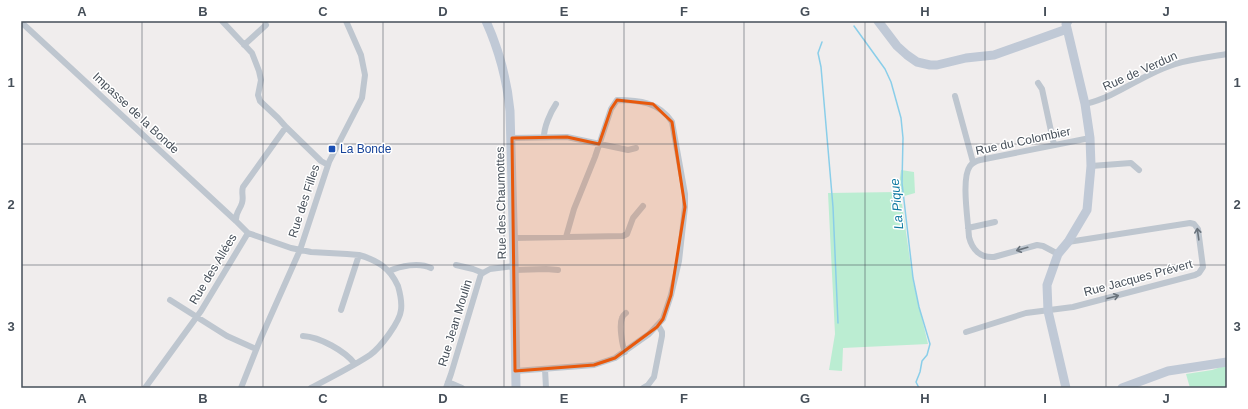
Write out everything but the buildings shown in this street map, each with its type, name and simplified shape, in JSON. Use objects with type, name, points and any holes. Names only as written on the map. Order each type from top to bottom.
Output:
[{"type":"street","points":[[222,21],[252,53],[261,80],[258,95],[260,101],[321,161],[328,165]]},
{"type":"street","name":"Rue des Filles","points":[[241,388],[256,349],[300,250],[328,165],[362,98],[365,75],[360,55],[346,21]]},
{"type":"street","name":"Rue des Chaumottes","points":[[486,21],[496,44],[506,81],[510,111],[512,138],[516,388]]},
{"type":"street","points":[[878,21],[902,51],[917,62],[930,65],[937,65],[966,58],[994,56],[1067,25],[1086,104],[1090,138],[1091,166],[1087,210],[1068,242],[1058,254],[1047,285],[1048,311],[1066,388]]},
{"type":"street","name":"Impasse de la Bonde","points":[[21,22],[248,233]]},
{"type":"street","points":[[244,45],[266,26]]},
{"type":"street","name":"Rue de Verdun","points":[[1086,104],[1101,100],[1175,64],[1227,54]]},
{"type":"street","points":[[1038,83],[1042,89],[1054,145]]},
{"type":"street","points":[[955,96],[973,162]]},
{"type":"street","points":[[515,371],[594,365],[616,358],[649,334],[663,319],[671,295],[678,261],[685,207],[685,194],[672,122],[668,116],[653,104],[646,102],[617,100],[611,109],[595,157],[574,209],[566,237]]},
{"type":"street","points":[[544,138],[544,132],[556,104]]},
{"type":"street","points":[[236,221],[236,214],[242,202],[243,187],[286,127]]},
{"type":"street","points":[[512,138],[567,137],[628,150],[636,148]]},
{"type":"street","name":"Rue du Colombier","points":[[1058,254],[1043,246],[1037,245],[994,256],[982,255],[978,253],[971,244],[968,228],[966,179],[968,169],[973,162],[1090,138]]},
{"type":"street","points":[[1091,166],[1131,163],[1139,170]]},
{"type":"street","points":[[513,238],[625,235],[628,232],[633,218],[643,206]]},
{"type":"street","points":[[968,228],[995,222]]},
{"type":"street","name":"Rue Jacques Prévert","points":[[1048,311],[1073,307],[1195,275],[1199,273],[1203,267],[1198,229],[1194,224],[1190,223],[1068,242]]},
{"type":"street","points":[[248,233],[300,250],[359,255],[368,258],[389,271],[398,288],[401,311],[398,319],[386,338],[371,354],[311,388]]},
{"type":"street","name":"Rue des Allées","points":[[145,388],[197,316],[248,233]]},
{"type":"street","points":[[340,310],[359,255]]},
{"type":"street","points":[[389,271],[396,268],[415,265],[431,268]]},
{"type":"street","points":[[456,265],[483,273]]},
{"type":"street","name":"Rue Jean Moulin","points":[[447,385],[479,280],[483,273],[490,269],[514,268],[558,270]]},
{"type":"street","points":[[170,300],[227,336],[256,349]]},
{"type":"street","points":[[966,332],[1026,313],[1048,311]]},
{"type":"street","points":[[625,352],[621,323],[622,318],[626,313]]},
{"type":"street","points":[[643,388],[652,381],[654,377],[662,336],[662,332],[658,326]]},
{"type":"street","points":[[304,336],[316,339],[339,350],[350,358],[355,364]]},
{"type":"street","points":[[1122,388],[1168,371],[1227,362]]},
{"type":"street","points":[[544,370],[546,388]]},
{"type":"street","points":[[447,385],[462,388]]},
{"type":"highlighted area","points":[[617,100],[653,104],[672,122],[685,207],[671,295],[663,319],[657,327],[615,358],[594,365],[515,371],[512,138],[567,137],[599,144],[611,109]]},
{"type":"green space","points":[[901,170],[914,172],[915,193],[901,197],[913,281],[928,344],[843,348],[842,371],[829,370],[835,334],[828,193],[898,192]]},
{"type":"green space","points":[[1227,365],[1227,388],[1190,388],[1186,374],[1212,370]]},
{"type":"waterway","name":"La Pique","points":[[854,26],[885,69],[891,82],[901,118],[903,138],[902,183],[913,278],[919,307],[930,344],[927,355],[922,361],[916,382],[919,388]]},
{"type":"waterway","points":[[822,42],[818,53],[821,67],[833,207],[838,323]]},
{"type":"place","name":"La Bonde","points":[[332,149]]}]
